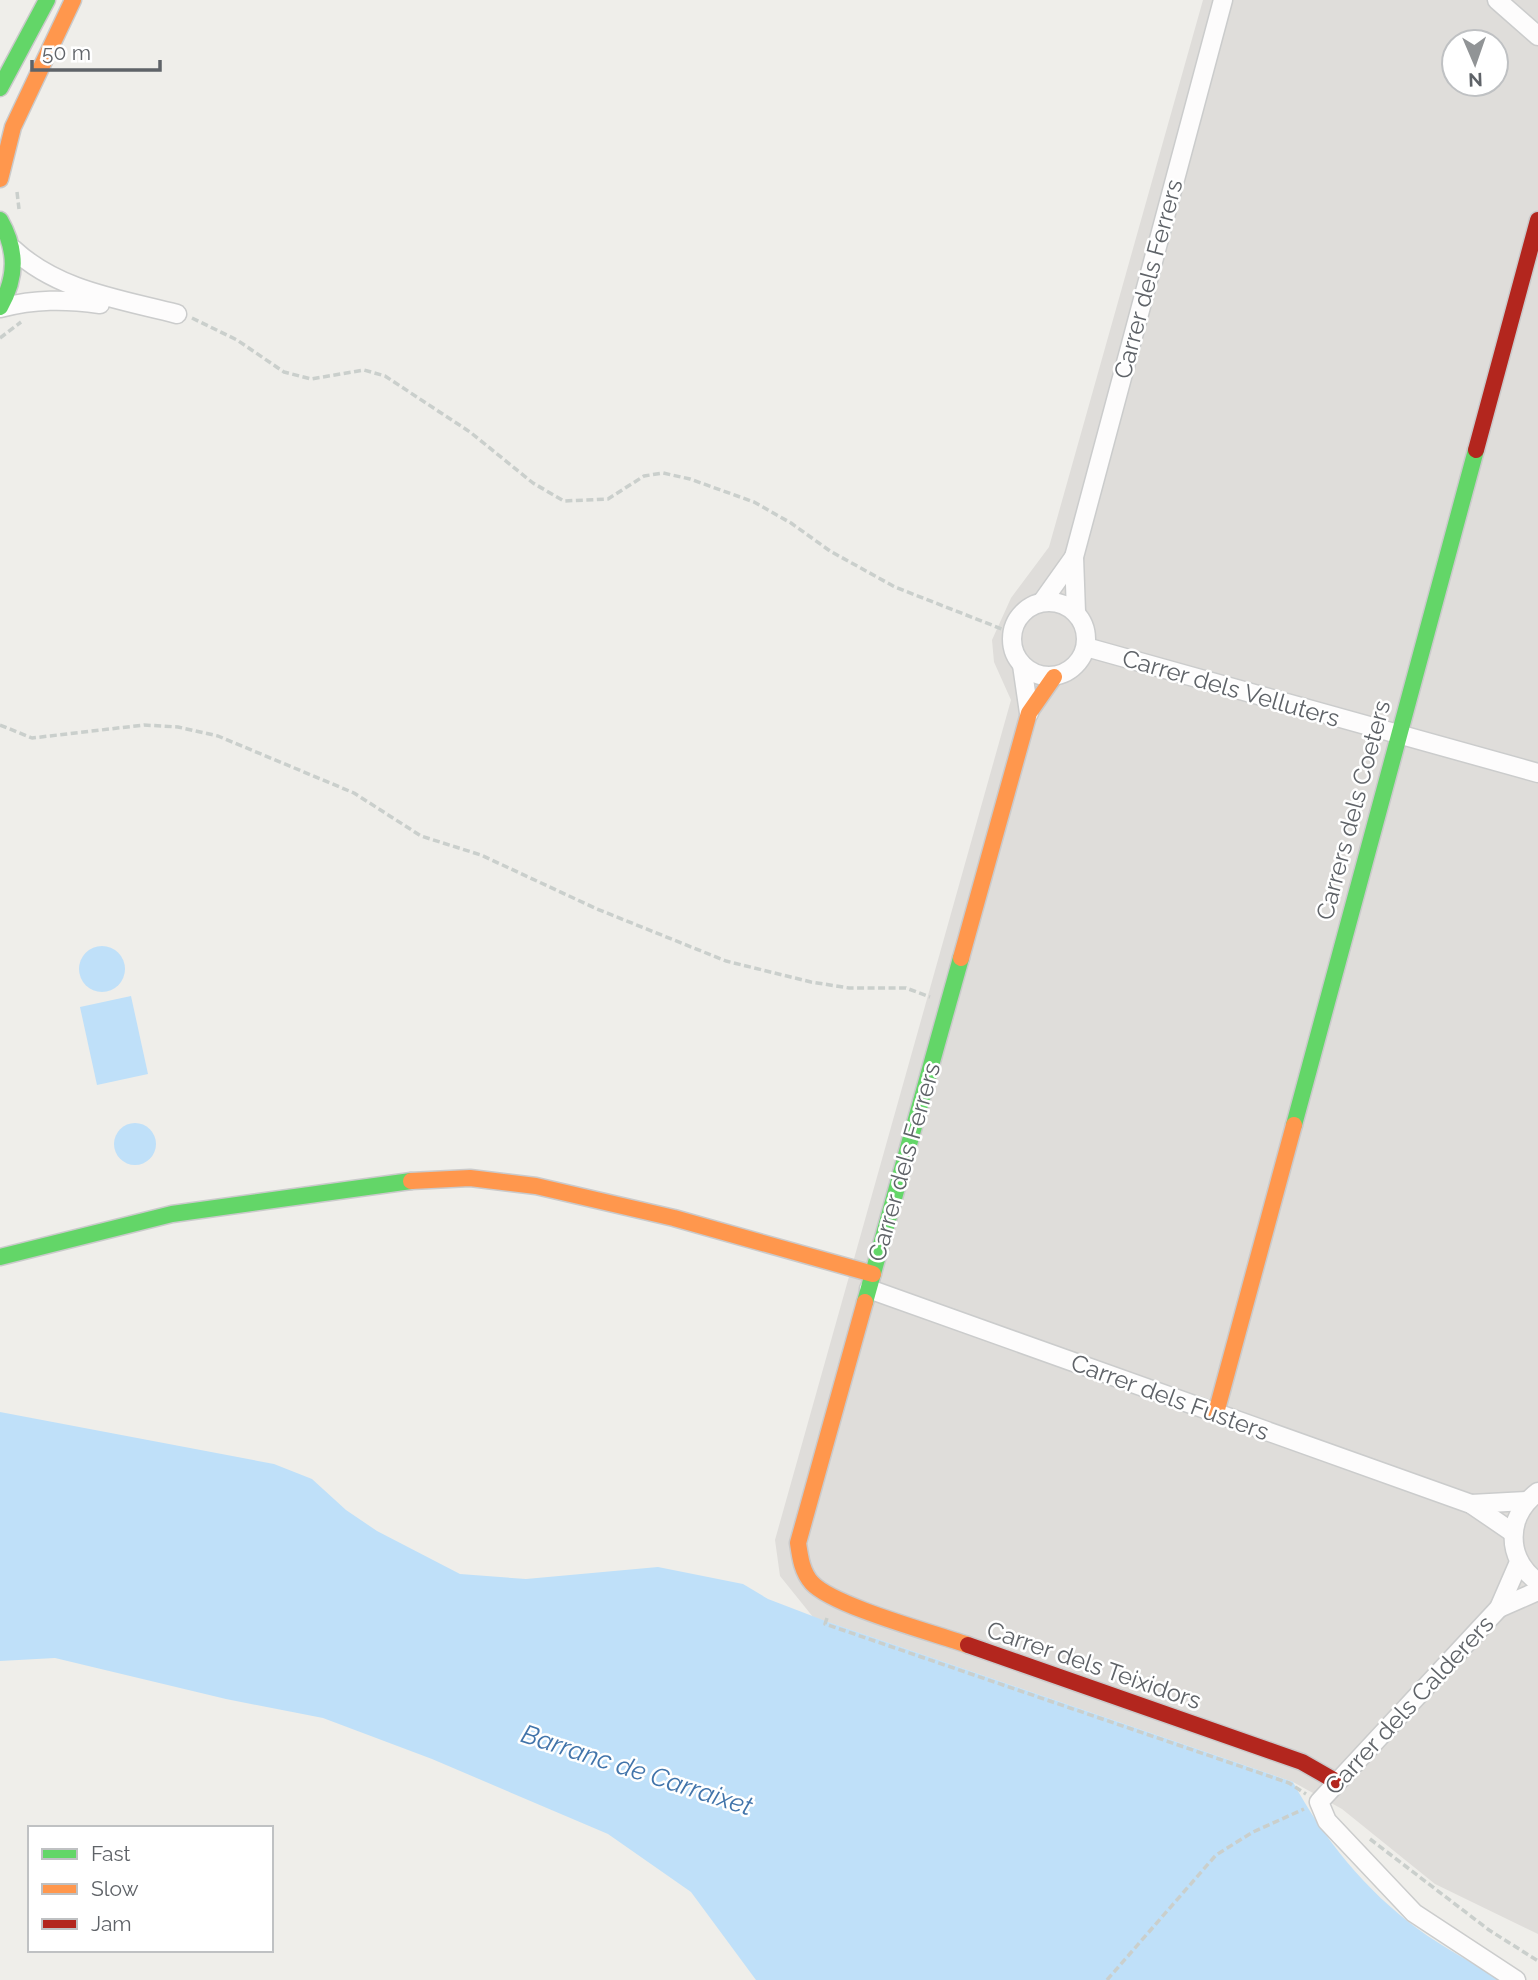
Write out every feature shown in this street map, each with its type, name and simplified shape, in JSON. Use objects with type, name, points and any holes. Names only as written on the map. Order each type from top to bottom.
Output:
[{"type":"street","points":[[0,88],[47,0]]},
{"type":"street","points":[[0,179],[13,127],[73,0]]},
{"type":"street","name":"Carrer dels Ferrers","points":[[1076,612],[1074,557],[1223,0]]},
{"type":"street","points":[[1497,0],[1538,36]]},
{"type":"street","points":[[0,220],[13,249],[35,270],[66,284],[177,314]]},
{"type":"street","name":"Carrers dels Coeters","points":[[1216,1413],[1397,734],[1538,220]]},
{"type":"street","points":[[0,308],[13,275],[13,249]]},
{"type":"street","points":[[0,308],[29,300],[63,299],[177,314]]},
{"type":"street","name":"Carrer dels Ferrers","points":[[1042,602],[1074,557]]},
{"type":"street","points":[[1042,602],[1066,605],[1076,612],[1083,622],[1086,647],[1075,667],[1054,677],[1036,675],[1022,665],[1012,645],[1012,633],[1022,613],[1042,602]]},
{"type":"street","name":"Carrer dels Velluters","points":[[1086,647],[1538,773]]},
{"type":"street","name":"Carrer dels Ferrers","points":[[1022,665],[1030,713]]},
{"type":"street","name":"Carrer dels Ferrers","points":[[834,1599],[809,1583],[802,1568],[798,1543],[1030,713],[1054,677]]},
{"type":"street","points":[[0,1257],[172,1213],[407,1181],[470,1178],[536,1186],[674,1218],[871,1282]]},
{"type":"street","name":"Carrer dels Fusters","points":[[871,1282],[1216,1413],[1471,1504],[1512,1532]]},
{"type":"street","points":[[1533,1497],[1517,1515],[1512,1532],[1519,1562],[1538,1581]]},
{"type":"street","name":"Carrer dels Fusters","points":[[1471,1504],[1533,1497]]},
{"type":"street","name":"Carrer dels Calderers","points":[[1319,1802],[1499,1608],[1519,1562]]},
{"type":"street","name":"Carrer dels Calderers","points":[[1499,1608],[1538,1591]]},
{"type":"street","name":"Carrer dels Teixidors","points":[[834,1599],[1302,1762],[1337,1783]]},
{"type":"street","points":[[1319,1802],[1327,1821],[1414,1913],[1516,1980]]},
{"type":"path","points":[[17,185],[19,212]]},
{"type":"path","points":[[177,314],[199,319],[284,372],[311,379],[364,369],[385,376],[470,432],[533,483],[564,501],[608,499],[644,476],[663,473],[690,479],[754,502],[830,551],[895,587],[1012,633]]},
{"type":"path","points":[[0,338],[24,320]]},
{"type":"path","points":[[0,725],[32,738],[145,725],[178,727],[218,736],[354,793],[421,836],[481,855],[597,909],[726,961],[755,971],[849,988],[906,988],[949,1003]]},
{"type":"path","points":[[834,1599],[825,1624],[1289,1783],[1319,1802]]},
{"type":"path","points":[[1107,1980],[1216,1855],[1253,1832],[1319,1802]]},
{"type":"path","points":[[1364,1835],[1489,1930],[1538,1961]]},
{"type":"shaded area","points":[[1203,0],[1538,0],[1538,1934],[1435,1884],[1342,1809],[1293,1782],[813,1617],[780,1576],[775,1540],[1011,700],[994,662],[992,640],[1011,598],[1049,547]]},
{"type":"water","points":[[102,946],[118,953],[125,969],[118,985],[102,992],[86,985],[79,969],[86,953]]},
{"type":"water","points":[[131,996],[148,1074],[97,1085],[80,1007]]},
{"type":"water","points":[[135,1123],[150,1129],[156,1144],[150,1159],[135,1165],[120,1159],[114,1144],[120,1129]]},
{"type":"water","name":"Barranc de Carraixet","points":[[0,1412],[274,1464],[312,1479],[346,1510],[377,1531],[460,1574],[526,1579],[658,1567],[743,1584],[768,1599],[828,1622],[1293,1782],[1332,1843],[1381,1898],[1428,1936],[1501,1980],[756,1980],[691,1892],[608,1834],[432,1759],[323,1718],[226,1699],[55,1658],[0,1661]]},
{"type":"traffic: fast","points":[[0,88],[47,0]]},
{"type":"traffic: fast","points":[[0,220],[10,242],[13,264],[10,285],[0,307]]},
{"type":"traffic: fast","points":[[1294,1125],[1476,450]]},
{"type":"traffic: fast","points":[[865,1302],[961,958]]},
{"type":"traffic: fast","points":[[0,1257],[172,1214],[411,1181]]},
{"type":"traffic: slow","points":[[0,179],[13,127],[73,0]]},
{"type":"traffic: slow","points":[[961,958],[1029,713],[1054,677]]},
{"type":"traffic: slow","points":[[1216,1413],[1294,1125]]},
{"type":"traffic: slow","points":[[411,1181],[470,1178],[536,1186],[674,1218],[873,1274]]},
{"type":"traffic: slow","points":[[865,1302],[798,1543],[802,1564],[812,1583],[840,1601],[968,1645]]},
{"type":"traffic: jam","points":[[1476,450],[1538,220]]},
{"type":"traffic: jam","points":[[968,1645],[1302,1762],[1337,1782]]}]
